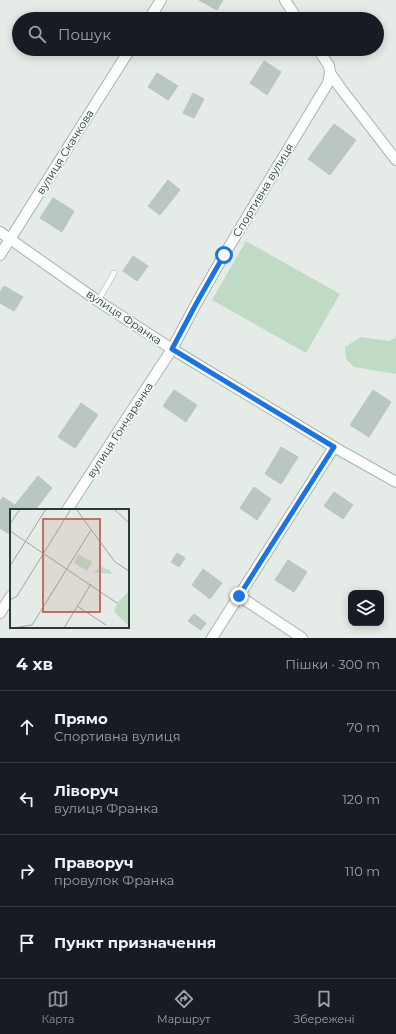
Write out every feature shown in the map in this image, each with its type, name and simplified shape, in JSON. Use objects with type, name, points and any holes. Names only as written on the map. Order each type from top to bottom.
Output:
[{"type":"street","points":[[154,12],[162,0]]},
{"type":"street","points":[[285,0],[293,12]]},
{"type":"street","name":"вулиця Скачкова","points":[[0,255],[126,56]]},
{"type":"street","points":[[323,56],[329,66],[330,73],[396,160]]},
{"type":"street","name":"Спортивна вулиця","points":[[172,349],[224,255],[328,82],[330,73]]},
{"type":"street","name":"вулиця Франка","points":[[0,232],[98,301],[172,349],[334,447],[396,482]]},
{"type":"street","name":"вулиця Гончаренка","points":[[68,509],[172,349]]},
{"type":"street","points":[[212,638],[334,447]]},
{"type":"street","points":[[239,596],[302,638]]},
{"type":"street","points":[[0,613],[10,598]]},
{"type":"lane","points":[[98,301],[114,273]]},
{"type":"green space","points":[[246,241],[340,294],[306,353],[212,300]]},
{"type":"green space","points":[[361,337],[389,341],[396,337],[396,374],[354,367],[346,359],[345,347]]},
{"type":"building","points":[[199,0],[223,0],[217,10]]},
{"type":"building","points":[[264,61],[281,72],[267,95],[250,83]]},
{"type":"building","points":[[157,73],[178,86],[168,100],[148,87]]},
{"type":"building","points":[[193,93],[204,99],[194,118],[183,113]]},
{"type":"building","points":[[334,124],[356,140],[330,175],[308,159]]},
{"type":"building","points":[[168,180],[180,190],[160,215],[148,206]]},
{"type":"building","points":[[53,198],[74,211],[62,232],[40,218]]},
{"type":"building","points":[[133,256],[148,266],[137,281],[123,271]]},
{"type":"building","points":[[4,286],[23,297],[14,311],[0,303],[0,292]]},
{"type":"building","points":[[174,390],[197,405],[186,422],[163,406]]},
{"type":"building","points":[[373,390],[391,402],[369,437],[350,425]]},
{"type":"building","points":[[81,403],[98,415],[75,448],[58,437]]},
{"type":"building","points":[[281,447],[298,457],[281,484],[265,474]]},
{"type":"building","points":[[38,476],[52,488],[36,509],[10,509],[10,534],[0,528],[0,501],[3,497],[15,505]]},
{"type":"building","points":[[254,487],[271,499],[257,520],[240,508]]},
{"type":"building","points":[[334,492],[353,505],[343,519],[324,506]]},
{"type":"building","points":[[177,553],[185,558],[179,567],[171,562]]},
{"type":"building","points":[[288,560],[307,572],[294,592],[275,580]]},
{"type":"building","points":[[203,569],[222,583],[210,599],[192,585]]},
{"type":"building","points":[[194,614],[206,623],[201,630],[188,621]]},
{"type":"route","points":[[224,255],[172,349],[334,447],[326,462],[239,596]]}]
